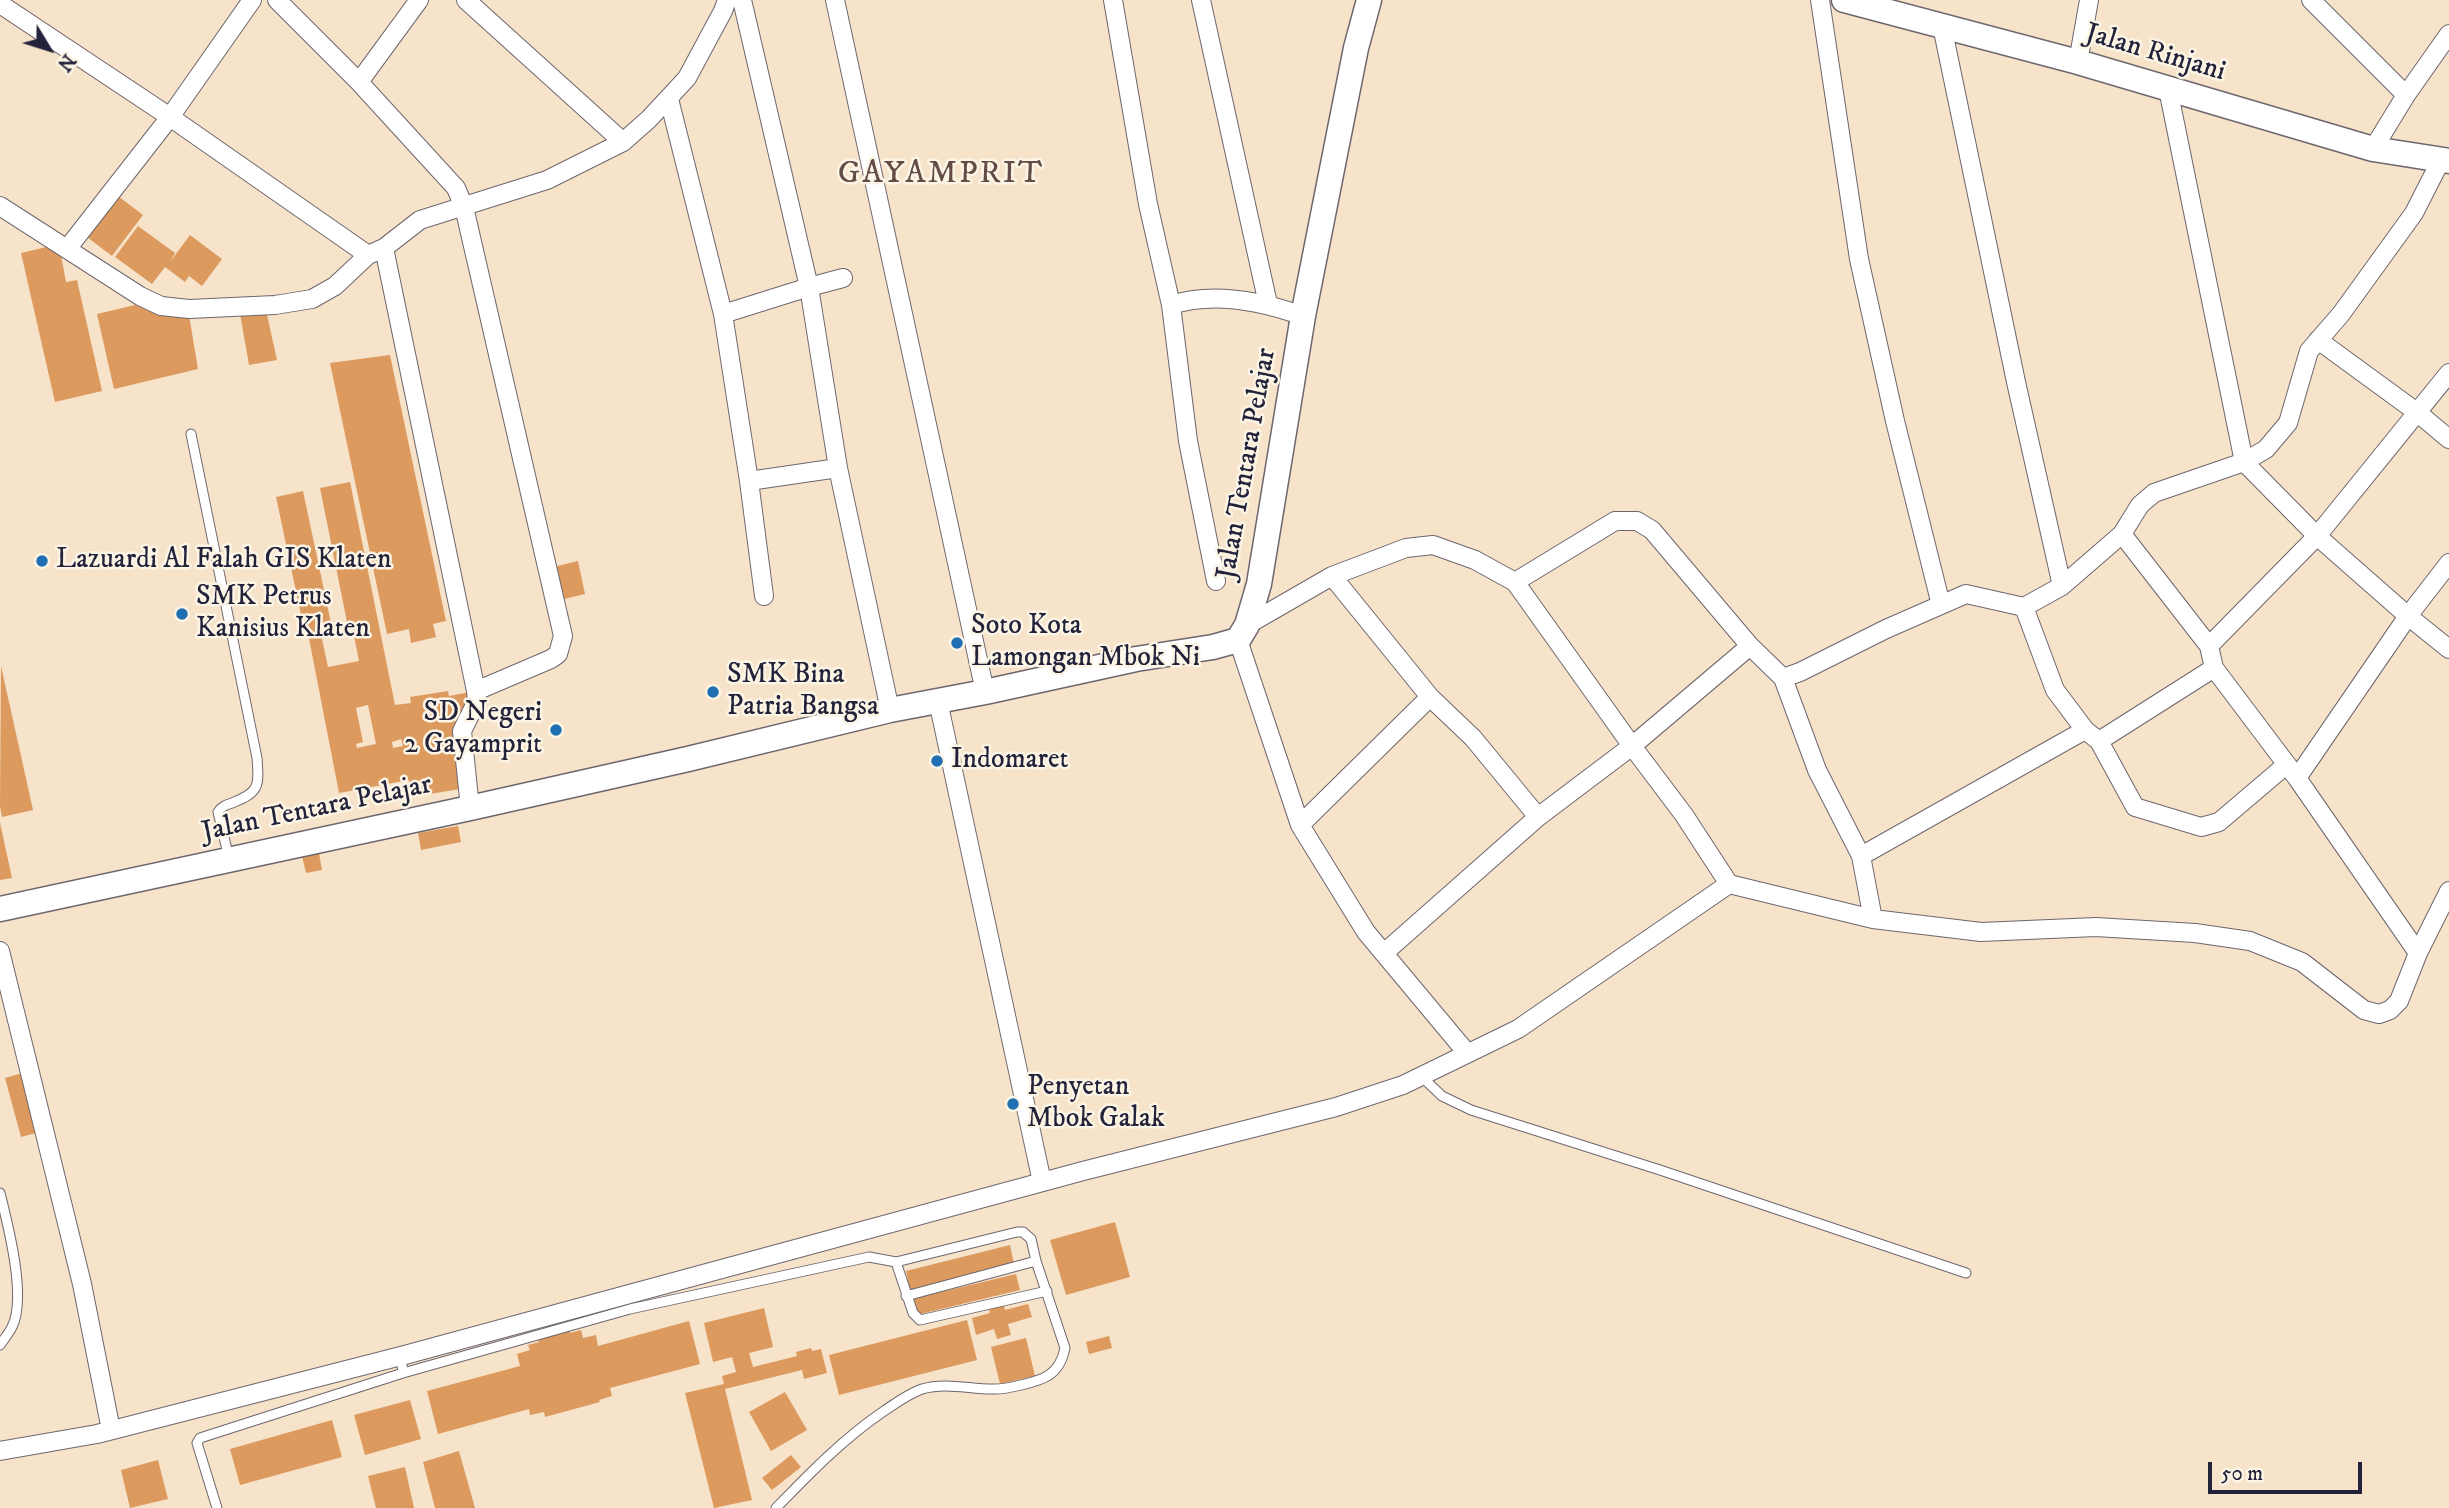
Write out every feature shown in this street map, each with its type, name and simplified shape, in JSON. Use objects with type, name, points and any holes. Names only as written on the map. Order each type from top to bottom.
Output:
[{"type":"main road","name":"Jalan Tentara Pelajar","points":[[0,909],[470,808],[890,710],[1136,659],[1213,647],[1243,632],[1259,584],[1303,316],[1356,48],[1369,0]]},
{"type":"main road","name":"Jalan Rinjani","points":[[1847,0],[2113,72],[2373,149],[2445,160]]},
{"type":"street","points":[[67,249],[170,117],[252,0]]},
{"type":"street","points":[[277,0],[359,82],[456,188],[464,207],[563,636],[558,654],[551,659],[476,691]]},
{"type":"street","points":[[359,82],[419,0]]},
{"type":"street","points":[[466,0],[623,142]]},
{"type":"street","points":[[0,206],[140,296],[161,306],[189,309],[275,306],[312,299],[335,286],[420,220],[547,180],[623,142],[669,99],[687,78],[727,0]]},
{"type":"street","points":[[742,0],[809,287],[838,468],[890,710]]},
{"type":"street","points":[[835,0],[985,692]]},
{"type":"street","points":[[1113,0],[1148,204],[1171,305],[1188,442],[1216,581]]},
{"type":"street","points":[[1201,0],[1268,304]]},
{"type":"street","points":[[1820,0],[1859,259],[1895,421],[1941,605]]},
{"type":"street","points":[[2081,63],[2089,0]]},
{"type":"street","points":[[2311,0],[2406,95]]},
{"type":"street","points":[[0,4],[377,251],[476,691],[477,701],[462,731],[470,808]]},
{"type":"street","points":[[1942,26],[2016,382],[2062,586]]},
{"type":"street","points":[[2373,149],[2406,95],[2449,34]]},
{"type":"street","points":[[2168,89],[2244,462],[2317,536],[2449,649]]},
{"type":"street","points":[[669,99],[723,314],[764,596]]},
{"type":"street","points":[[1783,678],[1966,594],[2024,607],[2062,586],[2122,534],[2140,505],[2154,493],[2244,462],[2266,449],[2288,423],[2309,351],[2341,314],[2414,213],[2445,160]]},
{"type":"street","points":[[723,314],[843,278]]},
{"type":"street","points":[[1171,305],[1201,298],[1268,304],[1303,316]]},
{"type":"street","points":[[2318,340],[2449,439]]},
{"type":"street","points":[[2209,646],[2317,536],[2449,373]]},
{"type":"street","points":[[749,481],[838,468]]},
{"type":"street","points":[[1515,582],[1615,522],[1637,521],[1651,530],[1751,646],[1783,678],[1817,770],[1861,856],[1873,919]]},
{"type":"street","points":[[2122,534],[2209,646],[2214,668],[2418,953]]},
{"type":"street","points":[[1467,1053],[1366,932],[1300,825],[1243,632],[1332,576],[1406,548],[1433,545],[1475,560],[1515,582],[1684,815],[1730,884],[1873,919],[1981,932],[2096,927],[2194,933],[2250,942],[2302,962],[2364,1010],[2379,1014],[2390,1010],[2399,1001],[2418,953],[2449,891]]},
{"type":"street","points":[[2024,607],[2055,690],[2092,736],[2135,807],[2201,827],[2219,822],[2291,772],[2449,563]]},
{"type":"street","points":[[1332,576],[1430,698],[1473,738],[1538,817]]},
{"type":"street","points":[[1384,953],[1538,817],[1632,746],[1751,646]]},
{"type":"street","points":[[1861,856],[2092,736],[2214,668]]},
{"type":"street","points":[[1300,825],[1430,698]]},
{"type":"street","points":[[938,701],[1042,1182]]},
{"type":"street","points":[[0,1451],[111,1430],[402,1365],[1042,1182],[1336,1107],[1422,1077],[1518,1028],[1730,884]]},
{"type":"street","points":[[0,951],[82,1284],[111,1430]]},
{"type":"lane","points":[[191,434],[259,778],[255,791],[250,796],[221,807],[218,812],[230,859]]},
{"type":"lane","points":[[1422,1077],[1442,1096],[1471,1110],[1660,1170],[1966,1273]]},
{"type":"lane","points":[[0,1193],[19,1297],[14,1326],[0,1345]]},
{"type":"lane","points":[[217,1508],[197,1443],[200,1438],[402,1365],[869,1256],[897,1262],[1017,1232],[1023,1232],[1031,1239],[1065,1348],[1063,1359],[1048,1376],[994,1390],[958,1385],[924,1388],[904,1397],[860,1427],[776,1508]]},
{"type":"lane","points":[[906,1296],[1036,1261]]},
{"type":"lane","points":[[897,1262],[906,1296],[913,1313],[920,1320],[1047,1291]]},
{"type":"building","points":[[114,193],[143,215],[112,256],[83,234]]},
{"type":"building","points":[[138,226],[175,253],[170,262],[190,235],[222,259],[202,286],[189,276],[185,282],[165,267],[152,284],[115,257]]},
{"type":"building","points":[[59,244],[66,282],[77,280],[102,391],[55,402],[21,253]]},
{"type":"building","points":[[152,301],[188,309],[198,369],[114,389],[97,314]]},
{"type":"building","points":[[265,306],[277,360],[249,365],[239,308]]},
{"type":"building","points":[[390,355],[446,621],[433,624],[436,637],[411,643],[409,629],[387,634],[330,363]]},
{"type":"building","points":[[350,482],[395,705],[411,703],[410,697],[448,691],[449,696],[470,692],[473,707],[454,714],[466,788],[412,797],[409,780],[339,793],[307,628],[304,629],[276,497],[303,491],[331,623],[319,625],[328,667],[359,661],[351,621],[347,622],[320,488]],"holes":[[[368,705],[376,744],[357,748],[356,744],[363,742],[356,708]],[[401,739],[403,746],[393,748],[392,742]]]},
{"type":"building","points":[[578,561],[585,594],[556,601],[549,568]]},
{"type":"building","points":[[1,666],[33,810],[2,817],[0,806]]},
{"type":"building","points":[[0,823],[12,878],[0,880]]},
{"type":"building","points":[[458,826],[461,842],[421,850],[418,833]]},
{"type":"building","points":[[319,853],[322,870],[306,873],[302,856]]},
{"type":"building","points":[[26,1072],[43,1131],[21,1137],[5,1078]]},
{"type":"building","points":[[1115,1222],[1130,1277],[1066,1295],[1050,1240]]},
{"type":"building","points":[[1010,1245],[1014,1264],[910,1290],[906,1271]]},
{"type":"building","points":[[1016,1274],[1020,1290],[916,1315],[912,1299]]},
{"type":"building","points":[[1028,1304],[1032,1317],[1008,1324],[1011,1335],[997,1339],[994,1329],[976,1335],[972,1318],[990,1313],[989,1309],[1004,1305],[1005,1310]]},
{"type":"building","points":[[764,1308],[773,1347],[749,1353],[753,1367],[797,1356],[796,1352],[811,1348],[812,1351],[821,1349],[827,1373],[804,1379],[802,1370],[725,1389],[752,1500],[714,1508],[685,1393],[724,1384],[722,1376],[736,1372],[732,1357],[713,1362],[704,1323]]},
{"type":"building","points":[[967,1320],[977,1360],[839,1395],[829,1355]]},
{"type":"building","points":[[689,1321],[700,1364],[610,1388],[612,1396],[599,1400],[600,1402],[545,1417],[544,1412],[530,1415],[529,1409],[438,1434],[427,1391],[520,1366],[517,1354],[530,1350],[528,1345],[539,1342],[537,1337],[569,1328],[570,1333],[581,1330],[583,1338],[596,1335],[598,1346]]},
{"type":"building","points":[[1109,1336],[1112,1348],[1089,1354],[1086,1342]]},
{"type":"building","points":[[1026,1338],[1035,1376],[1000,1384],[991,1347]]},
{"type":"building","points":[[785,1392],[807,1430],[771,1451],[749,1412]]},
{"type":"building","points":[[410,1400],[421,1439],[365,1455],[354,1415]]},
{"type":"building","points":[[332,1420],[342,1457],[240,1485],[230,1449]]},
{"type":"building","points":[[459,1451],[475,1508],[435,1508],[423,1462]]},
{"type":"building","points":[[791,1455],[801,1467],[772,1490],[762,1478]]},
{"type":"building","points":[[158,1460],[168,1499],[130,1508],[121,1470]]},
{"type":"building","points":[[405,1467],[414,1508],[376,1508],[368,1476]]},
{"type":"place","name":"Lazuardi Al Falah GIS Klaten","points":[[42,561]]},
{"type":"place","name":"SMK Petrus Kanisius Klaten","points":[[182,614]]},
{"type":"place","name":"Soto Kota Lamongan Mbok Ni","points":[[957,643]]},
{"type":"place","name":"SMK Bina Patria Bangsa","points":[[713,692]]},
{"type":"place","name":"SD Negeri 2 Gayamprit","points":[[556,730]]},
{"type":"place","name":"Indomaret","points":[[937,761]]},
{"type":"place","name":"Penyetan Mbok Galak","points":[[1013,1104]]},
{"type":"district","name":"GAYAMPRIT","points":[[941,175]]}]
